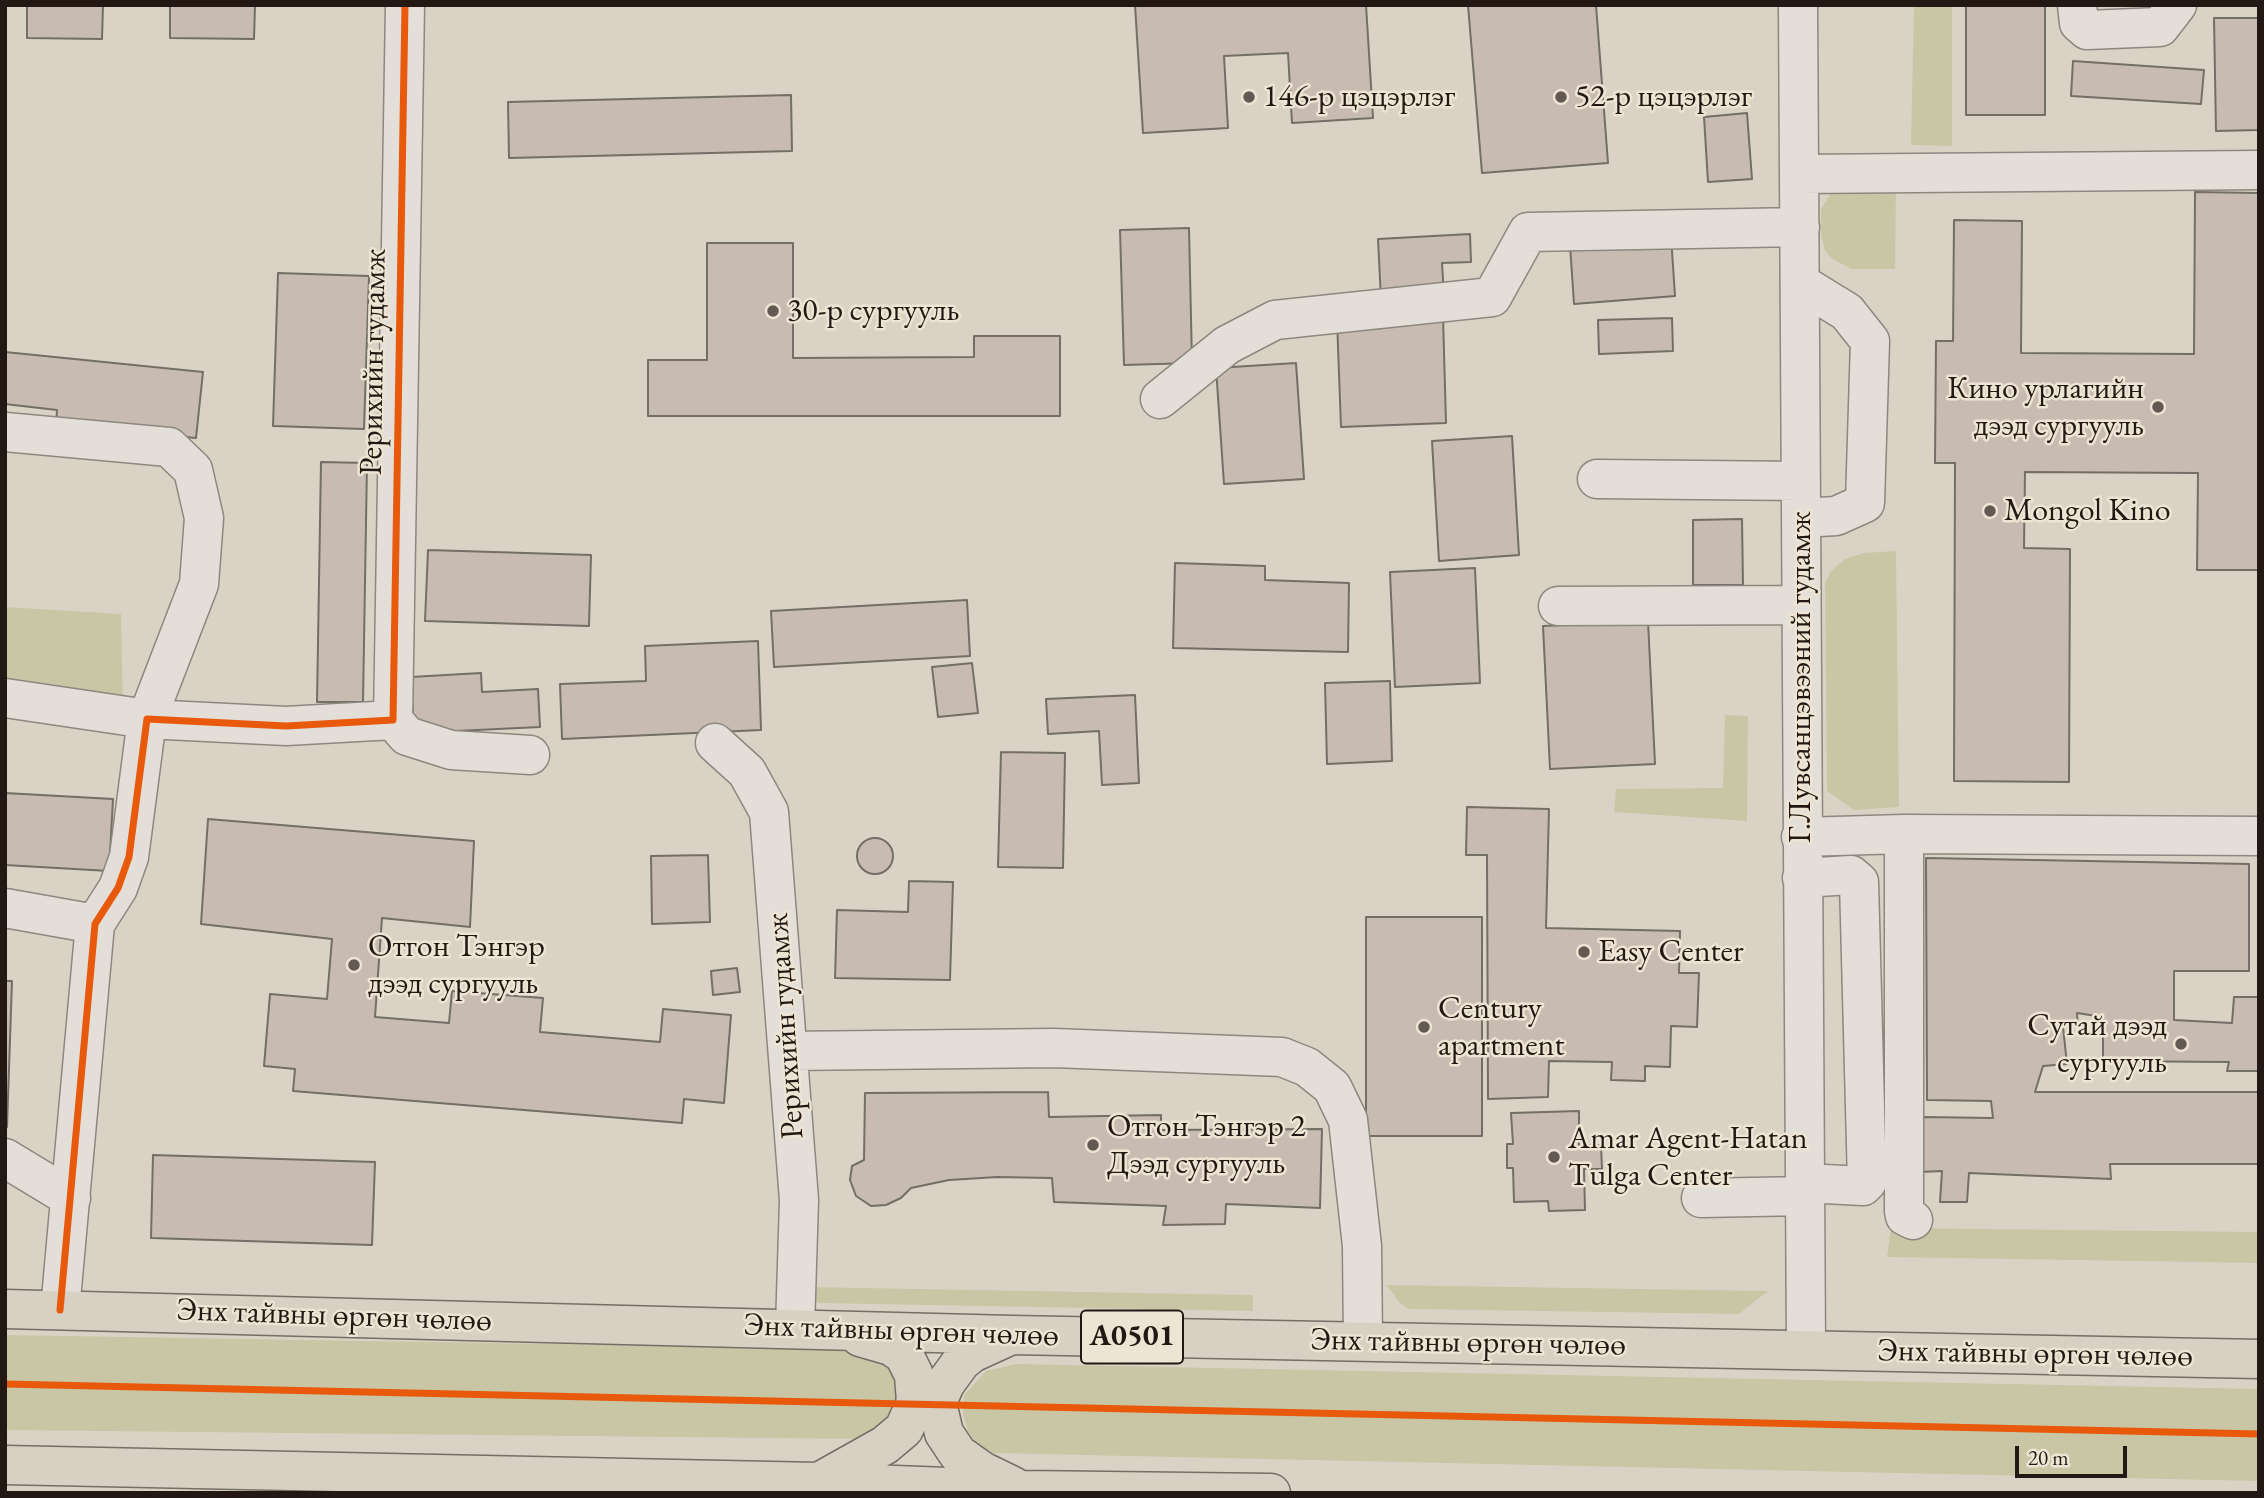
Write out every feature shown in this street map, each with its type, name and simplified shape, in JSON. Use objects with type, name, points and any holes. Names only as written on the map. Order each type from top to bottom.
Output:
[{"type":"highway","name":"Энх тайвны өргөн чөлөө","points":[[5,1309],[1012,1335],[2259,1359]]},
{"type":"highway","points":[[819,1482],[904,1429],[916,1402],[915,1375],[904,1355],[891,1346],[835,1329]]},
{"type":"highway","points":[[1012,1335],[972,1353],[961,1362],[945,1384],[937,1403],[944,1433],[958,1454],[982,1471],[1024,1490]]},
{"type":"highway","points":[[5,1465],[350,1483],[819,1482],[1024,1490],[1271,1493]]},
{"type":"street","name":"Рерихийн гудамж","points":[[393,720],[405,5]]},
{"type":"street","name":"Г.Лувсанцэвээний гудамж","points":[[1798,5],[1806,1349]]},
{"type":"street","points":[[2077,5],[2079,23],[2087,30],[2160,27],[2177,5]]},
{"type":"street","points":[[1800,174],[2259,170]]},
{"type":"street","points":[[1160,399],[1227,345],[1275,320],[1492,297],[1528,232],[1800,227]]},
{"type":"street","points":[[1597,479],[1801,499],[1836,516],[1864,503],[1870,341],[1847,312],[1800,283]]},
{"type":"street","points":[[5,432],[169,447],[193,470],[204,518],[199,584],[147,719],[129,857],[118,888],[95,924],[60,1310]]},
{"type":"street","points":[[1558,606],[1801,605]]},
{"type":"street","points":[[5,698],[147,719],[286,726],[393,720],[407,736],[451,750],[530,755]]},
{"type":"street","name":"Рерихийн гудамж","points":[[715,743],[747,772],[769,811],[799,1200],[795,1328]]},
{"type":"street","points":[[1801,837],[1904,834],[2259,836]]},
{"type":"street","points":[[1904,834],[1904,1211],[1905,1216],[1913,1220]]},
{"type":"street","points":[[1700,1198],[1863,1186],[1867,1182],[1859,882],[1852,875],[1802,878]]},
{"type":"street","points":[[5,908],[95,924]]},
{"type":"street","points":[[788,1051],[1054,1048],[1282,1057],[1307,1067],[1332,1087],[1348,1120],[1362,1246],[1363,1341]]},
{"type":"street","points":[[5,1158],[71,1198]]},
{"type":"shaded area","points":[[1914,5],[1952,5],[1952,146],[1911,145]]},
{"type":"shaded area","points":[[1896,188],[1895,269],[1851,269],[1831,258],[1825,250],[1821,235],[1821,209],[1831,193]]},
{"type":"shaded area","points":[[1896,551],[1899,807],[1854,810],[1827,791],[1825,583],[1831,571],[1845,559],[1864,553]]},
{"type":"shaded area","points":[[5,607],[121,614],[123,712],[5,707]]},
{"type":"shaded area","points":[[1725,715],[1748,716],[1747,821],[1614,812],[1616,789],[1723,788]]},
{"type":"shaded area","points":[[1891,1228],[2259,1232],[2259,1263],[1887,1257]]},
{"type":"shaded area","points":[[1387,1285],[1768,1291],[1739,1314],[1408,1309],[1399,1302]]},
{"type":"shaded area","points":[[807,1287],[1253,1295],[1253,1311],[818,1303]]},
{"type":"shaded area","points":[[5,1335],[853,1349],[892,1364],[906,1394],[890,1419],[864,1439],[5,1430]]},
{"type":"shaded area","points":[[1016,1364],[2259,1389],[2259,1481],[993,1453],[976,1443],[969,1433],[963,1415],[964,1395],[986,1371]]},
{"type":"building","points":[[27,5],[103,5],[102,39],[27,38]]},
{"type":"building","points":[[170,5],[255,5],[254,39],[170,38]]},
{"type":"building","points":[[1135,5],[1366,5],[1373,118],[1292,123],[1288,53],[1224,56],[1228,128],[1143,133]]},
{"type":"building","points":[[1468,5],[1596,5],[1608,163],[1482,173]]},
{"type":"building","points":[[1966,5],[2045,5],[2045,115],[1966,115]]},
{"type":"building","points":[[2214,18],[2259,18],[2259,130],[2216,131]]},
{"type":"building","points":[[2073,61],[2204,70],[2201,104],[2071,96]]},
{"type":"building","points":[[791,95],[792,151],[509,158],[508,102]]},
{"type":"building","points":[[1747,113],[1752,179],[1708,182],[1704,117]]},
{"type":"building","name":"Mongol Kino","points":[[2195,192],[2259,193],[2259,570],[2197,570],[2198,473],[2025,472],[2024,548],[2070,549],[2069,782],[1954,781],[1955,463],[1935,463],[1936,341],[1953,341],[1954,220],[2022,221],[2021,353],[2194,354]]},
{"type":"building","points":[[1189,228],[1192,363],[1124,365],[1120,230]]},
{"type":"building","points":[[1470,234],[1471,262],[1442,263],[1444,296],[1381,299],[1378,239]]},
{"type":"building","points":[[1671,236],[1675,296],[1574,304],[1570,245]]},
{"type":"building","points":[[707,243],[793,243],[793,358],[974,357],[974,336],[1060,336],[1060,416],[648,416],[648,360],[707,360]]},
{"type":"building","points":[[278,273],[369,276],[364,429],[273,426]]},
{"type":"building","points":[[1443,316],[1446,423],[1341,427],[1337,320]]},
{"type":"building","points":[[1672,318],[1673,351],[1599,354],[1598,320]]},
{"type":"building","points":[[5,352],[203,372],[196,438],[56,425],[57,410],[5,404]]},
{"type":"building","points":[[1296,363],[1304,479],[1224,484],[1216,368]]},
{"type":"building","points":[[1512,436],[1519,555],[1439,561],[1432,441]]},
{"type":"building","points":[[321,462],[367,463],[363,702],[317,702]]},
{"type":"building","points":[[1742,519],[1743,585],[1693,585],[1693,520]]},
{"type":"building","points":[[428,550],[591,555],[589,626],[425,621]]},
{"type":"building","points":[[1175,563],[1265,566],[1265,580],[1349,583],[1348,652],[1173,648]]},
{"type":"building","points":[[1475,568],[1480,683],[1395,687],[1390,572]]},
{"type":"building","points":[[967,600],[970,656],[774,667],[771,611]]},
{"type":"building","points":[[1648,621],[1655,764],[1550,769],[1543,626]]},
{"type":"building","points":[[758,641],[761,730],[562,739],[560,684],[646,681],[645,646]]},
{"type":"building","points":[[972,663],[978,713],[938,717],[932,667]]},
{"type":"building","points":[[481,673],[482,692],[538,689],[540,727],[414,733],[411,677]]},
{"type":"building","points":[[1390,681],[1392,761],[1327,764],[1325,683]]},
{"type":"building","points":[[1135,695],[1139,783],[1102,785],[1099,731],[1048,734],[1046,699]]},
{"type":"building","points":[[1001,752],[1065,753],[1063,868],[998,867]]},
{"type":"building","points":[[5,793],[113,799],[109,871],[5,865]]},
{"type":"building","name":"Easy Center","points":[[1467,807],[1549,809],[1546,928],[1680,931],[1679,973],[1699,973],[1697,1027],[1671,1026],[1670,1067],[1645,1066],[1645,1081],[1611,1080],[1612,1062],[1549,1061],[1548,1097],[1488,1099],[1487,855],[1466,855]]},
{"type":"building","name":"Отгон Тэнгэр дээд сургууль","points":[[208,819],[474,841],[470,927],[382,918],[375,1017],[449,1023],[452,991],[543,998],[540,1032],[660,1042],[663,1009],[731,1015],[724,1103],[684,1099],[682,1123],[293,1091],[295,1069],[264,1066],[270,994],[327,999],[332,939],[201,924]]},
{"type":"building","points":[[875,838],[887,844],[893,856],[887,868],[875,874],[863,868],[857,856],[863,844]]},
{"type":"building","points":[[708,855],[710,922],[652,924],[651,856]]},
{"type":"building","name":"Сутай дээд сургууль","points":[[1926,858],[2249,864],[2249,971],[2174,971],[2174,1020],[2232,1023],[2234,997],[2259,997],[2259,1071],[2227,1071],[2229,1062],[2103,1061],[2103,1017],[2077,1013],[2078,1026],[2063,1027],[2067,1064],[2043,1066],[2035,1092],[2259,1092],[2259,1164],[2110,1164],[2111,1179],[1969,1173],[1967,1202],[1940,1202],[1942,1171],[1920,1172],[1923,1117],[1993,1118],[1991,1101],[1927,1100]]},
{"type":"building","points":[[909,881],[953,882],[950,980],[835,978],[837,910],[908,912]]},
{"type":"building","name":"Century apartment","points":[[1366,917],[1482,917],[1482,1136],[1366,1136]]},
{"type":"building","points":[[737,968],[740,992],[713,995],[711,971]]},
{"type":"building","points":[[5,981],[12,981],[7,1127],[5,1127]]},
{"type":"building","name":"Отгон Тэнгэр 2 Дээд сургууль","points":[[1048,1092],[1049,1117],[1161,1115],[1161,1130],[1322,1129],[1320,1208],[1226,1204],[1225,1224],[1163,1225],[1166,1206],[1054,1202],[1052,1178],[949,1180],[911,1188],[901,1198],[886,1205],[871,1206],[856,1196],[850,1180],[852,1166],[864,1160],[865,1093]]},
{"type":"building","name":"Amar Agent-Hatan Tulga Center","points":[[1579,1111],[1579,1146],[1601,1145],[1602,1169],[1584,1169],[1585,1210],[1549,1211],[1548,1201],[1514,1202],[1513,1168],[1507,1168],[1507,1144],[1513,1144],[1511,1113]]},
{"type":"building","points":[[153,1155],[375,1162],[372,1245],[151,1238]]},
{"type":"cycle path","points":[[60,1310],[95,924],[118,888],[129,857],[147,719],[286,726],[393,720],[405,5]]},
{"type":"cycle path","points":[[5,1384],[2259,1434]]},
{"type":"place","name":"146-р цэцэрлэг","points":[[1249,97]]},
{"type":"place","name":"52-р цэцэрлэг","points":[[1561,97]]},
{"type":"place","name":"30-р сургууль","points":[[773,311]]},
{"type":"place","name":"Кино урлагийн дээд сургууль","points":[[2158,407]]},
{"type":"place","name":"Mongol Kino","points":[[1990,511]]},
{"type":"place","name":"Easy Center","points":[[1584,952]]},
{"type":"place","name":"Отгон Тэнгэр дээд сургууль","points":[[354,965]]},
{"type":"place","name":"Century apartment","points":[[1424,1027]]},
{"type":"place","name":"Сутай дээд сургууль","points":[[2181,1044]]},
{"type":"place","name":"Отгон Тэнгэр 2 Дээд сургууль","points":[[1093,1145]]},
{"type":"place","name":"Amar Agent-Hatan Tulga Center","points":[[1554,1157]]}]
